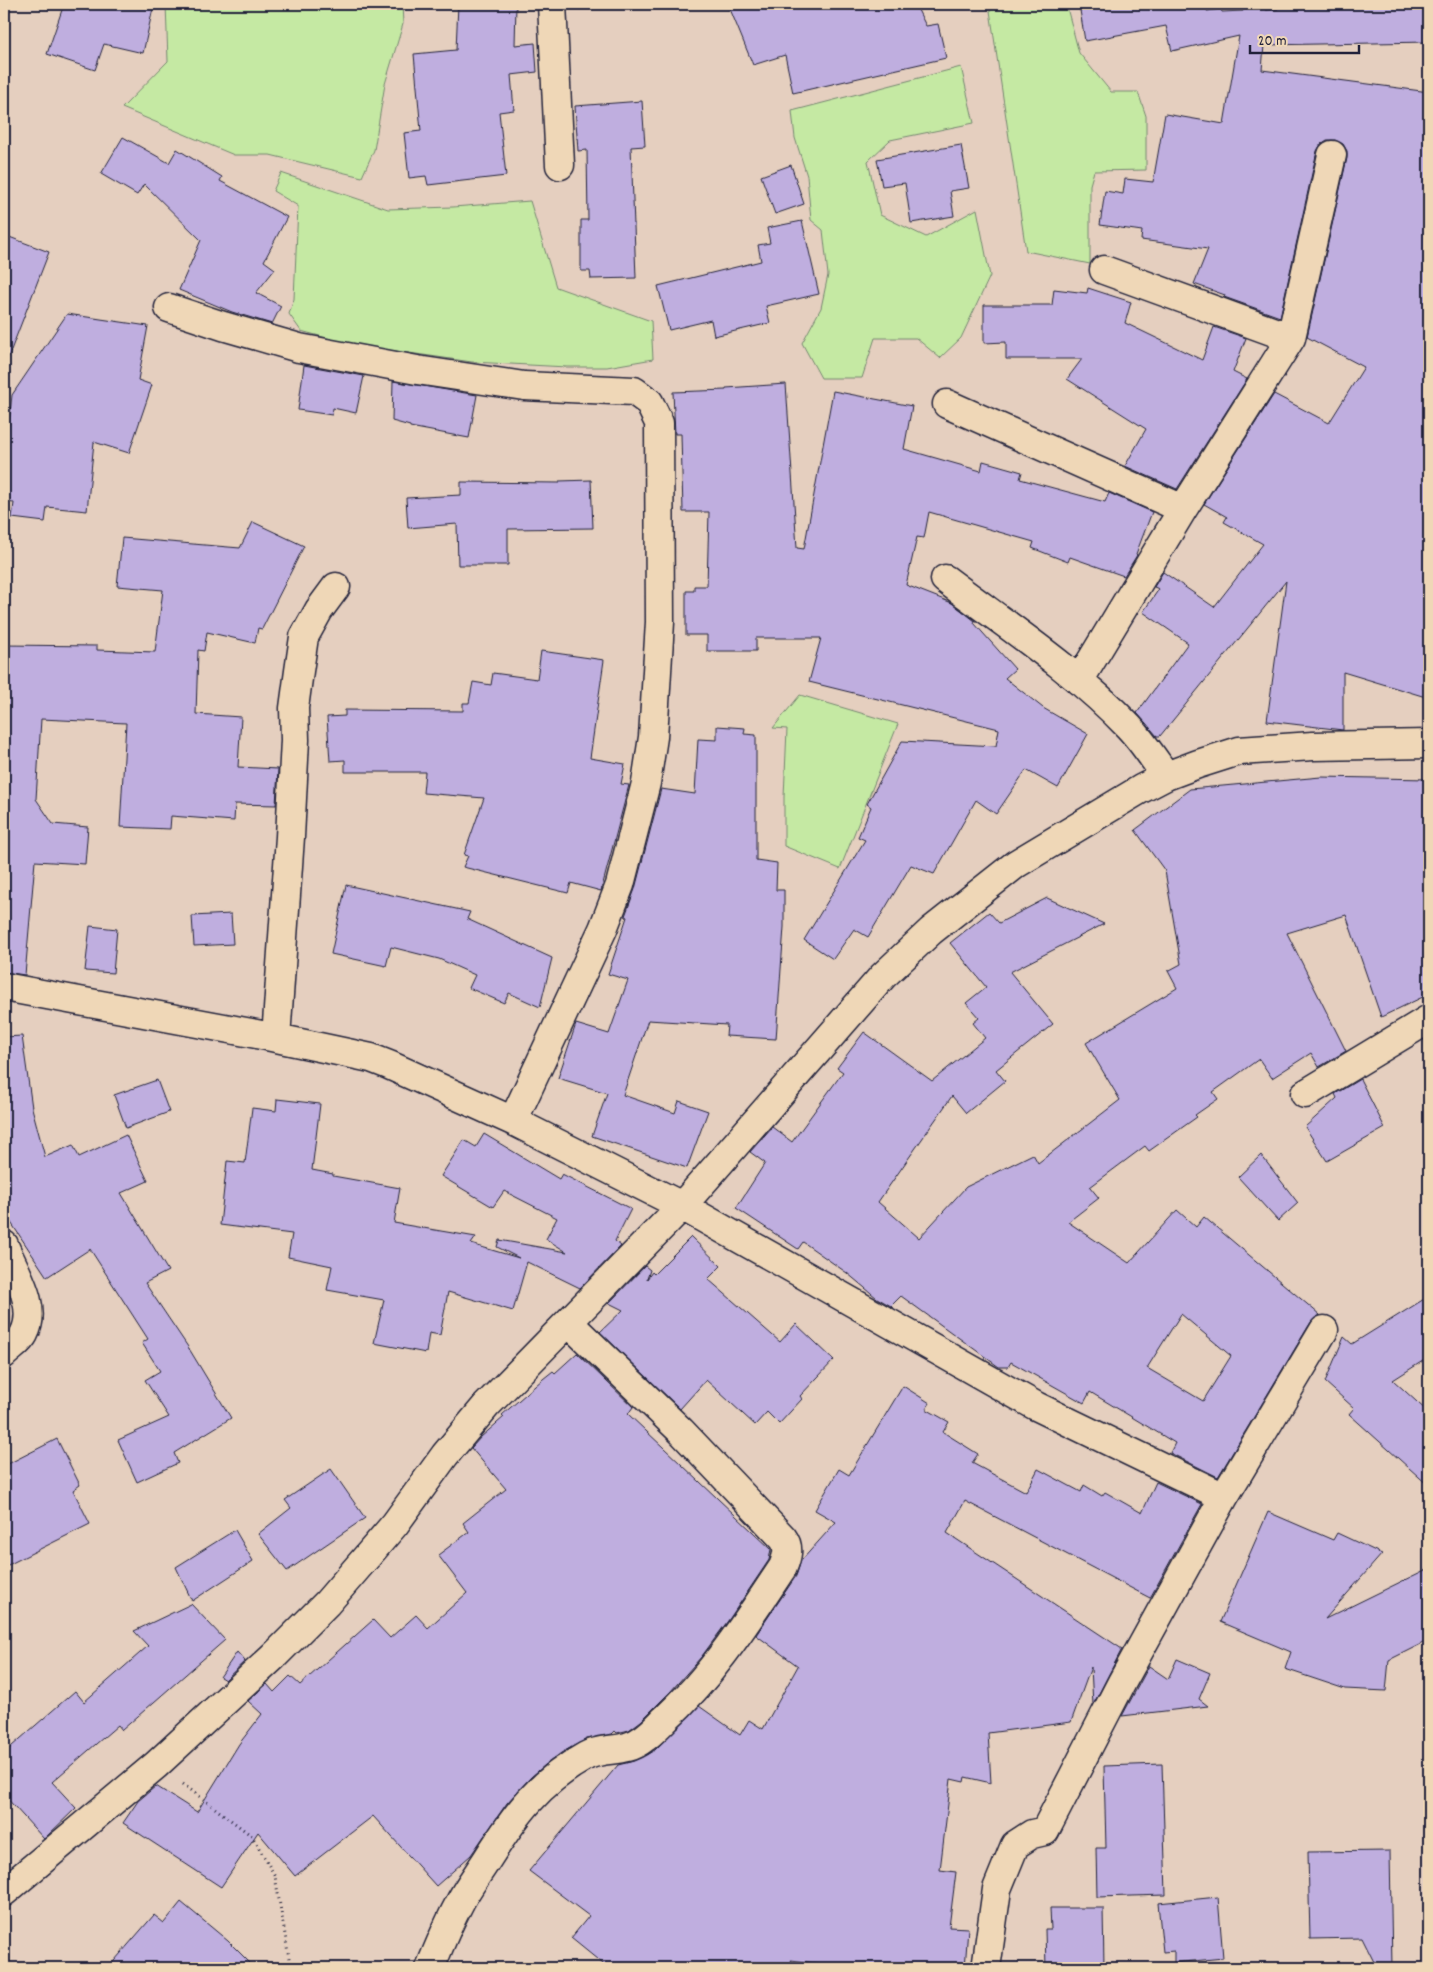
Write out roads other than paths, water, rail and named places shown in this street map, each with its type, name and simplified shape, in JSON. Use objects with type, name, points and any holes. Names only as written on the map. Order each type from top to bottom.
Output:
[{"type":"street","points":[[552,4],[560,165]]},
{"type":"street","points":[[1079,681],[1291,338],[1332,154]]},
{"type":"street","points":[[1104,270],[1291,338]]},
{"type":"street","points":[[169,308],[299,348],[417,370],[524,386],[634,391],[650,402],[658,423],[660,622],[653,736],[646,783],[620,885],[603,929],[513,1122]]},
{"type":"street","points":[[947,404],[1183,510]]},
{"type":"street","points":[[944,578],[1108,705],[1131,729],[1166,776]]},
{"type":"street","points":[[276,1038],[286,921],[295,740],[294,708],[304,637],[319,610],[336,587]]},
{"type":"street","points":[[4,1892],[156,1765],[273,1657],[327,1603],[395,1524],[445,1455],[486,1406],[682,1206],[883,976],[931,931],[1016,864],[1111,806],[1166,776],[1239,751],[1313,746],[1429,744]]},
{"type":"street","points":[[4,987],[276,1038],[371,1058],[428,1082],[513,1122],[682,1206],[1036,1406],[1224,1497]]},
{"type":"street","points":[[1306,1094],[1429,1019]]},
{"type":"street","points":[[4,1245],[28,1306],[28,1322],[23,1336],[4,1354]]},
{"type":"street","points":[[430,1968],[458,1905],[512,1821],[533,1795],[559,1773],[587,1755],[600,1751],[625,1748],[635,1745],[644,1739],[684,1701],[730,1646],[783,1567],[787,1556],[787,1546],[783,1538],[682,1431],[569,1323]]},
{"type":"street","points":[[986,1968],[996,1889],[1015,1845],[1032,1834],[1046,1831],[1122,1682],[1224,1497],[1324,1330]]}]
